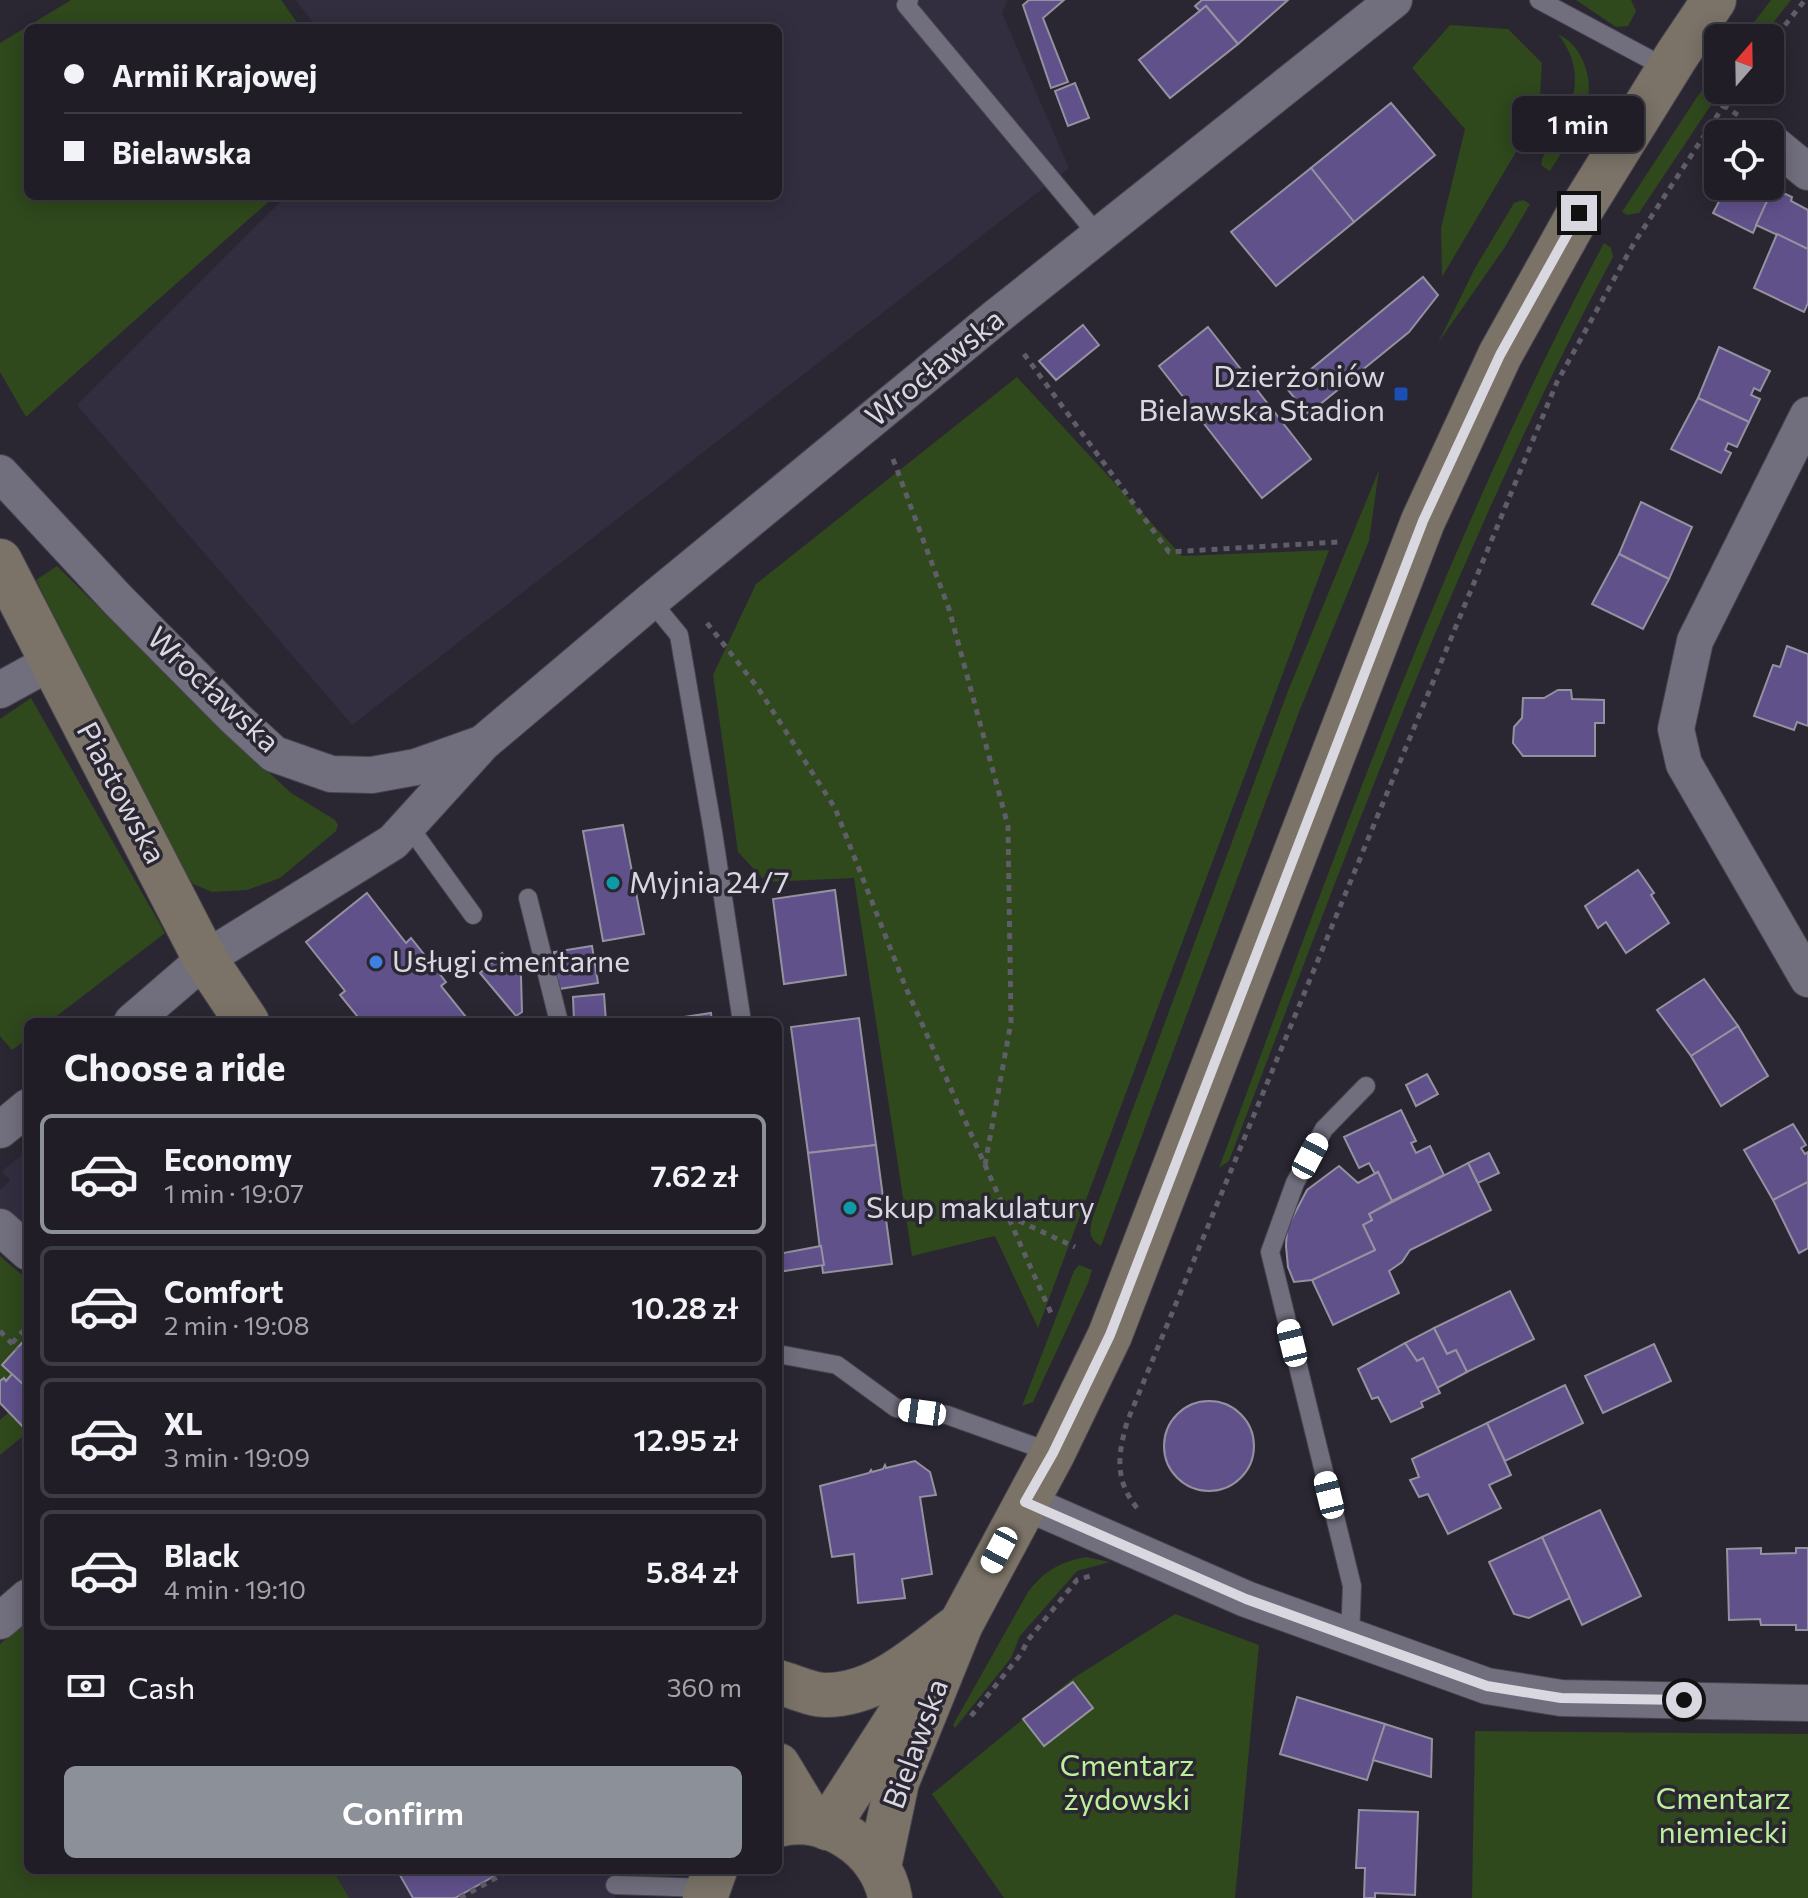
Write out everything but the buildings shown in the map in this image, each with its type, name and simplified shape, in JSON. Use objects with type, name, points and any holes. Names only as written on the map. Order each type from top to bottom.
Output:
[{"type":"main road","name":"Bielawska","points":[[889,1889],[897,1782],[961,1624],[1053,1453],[1110,1335],[1423,521],[1500,355],[1579,213],[1668,69],[1703,3]]},
{"type":"main road","name":"Piastowska","points":[[0,561],[205,959],[244,1018]]},
{"type":"main road","name":"Bielawska","points":[[806,1825],[961,1624]]},
{"type":"main road","points":[[782,1683],[824,1695],[851,1692],[878,1683],[961,1624]]},
{"type":"main road","points":[[782,1774],[806,1825],[839,1831],[861,1846],[889,1889]]},
{"type":"street","name":"Wrocławska","points":[[137,1018],[205,959],[393,842],[483,743],[651,601],[1098,235],[1394,0]]},
{"type":"street","points":[[1747,118],[1808,172]]},
{"type":"street","points":[[1808,415],[1695,641],[1676,729],[1684,764],[1808,979]]},
{"type":"street","name":"Wrocławska","points":[[0,473],[118,600],[274,754],[331,774],[372,775],[416,767],[483,743]]},
{"type":"street","points":[[0,690],[51,662]]},
{"type":"street","points":[[0,1130],[24,1110]]},
{"type":"street","points":[[0,1227],[24,1248]]},
{"type":"street","points":[[1025,1502],[1246,1599],[1487,1686],[1561,1698],[1808,1703]]},
{"type":"street","points":[[0,1621],[24,1600]]},
{"type":"lane","points":[[909,0],[906,5],[929,34],[1098,235]]},
{"type":"lane","points":[[1539,0],[1668,69]]},
{"type":"lane","points":[[651,601],[679,635],[741,1018]]},
{"type":"lane","points":[[408,825],[473,915]]},
{"type":"lane","points":[[528,898],[558,1018]]},
{"type":"lane","points":[[1350,1637],[1352,1586],[1270,1252],[1295,1183],[1324,1129],[1366,1086]]},
{"type":"lane","points":[[782,1355],[837,1365],[896,1408],[947,1415],[1053,1453]]},
{"type":"lane","points":[[615,1885],[709,1885]]},
{"type":"path","points":[[1784,26],[1805,0]]},
{"type":"path","points":[[1139,1511],[1127,1496],[1121,1477],[1118,1453],[1127,1422],[1557,382],[1634,243],[1747,118]]},
{"type":"path","points":[[1024,354],[1169,552],[1338,542]]},
{"type":"path","points":[[893,459],[949,609],[1008,826],[1011,1022],[985,1166]]},
{"type":"path","points":[[701,616],[758,688],[835,808],[906,988],[1051,1313]]},
{"type":"path","points":[[1007,1215],[1075,1247]]},
{"type":"path","points":[[0,1331],[14,1346],[24,1332]]},
{"type":"path","points":[[966,1723],[1077,1580],[1103,1572]]},
{"type":"path","points":[[460,1898],[503,1874]]},
{"type":"shaded area","points":[[296,0],[1008,0],[1002,13],[1069,168],[352,725],[77,405],[282,200],[782,200],[782,24],[314,24]]},
{"type":"shaded area","points":[[24,1153],[24,1232],[0,1211],[0,1190],[10,1181],[2,1171]]},
{"type":"shaded area","points":[[335,1874],[616,1874],[615,1898],[349,1898]]},
{"type":"green space","points":[[71,0],[281,0],[298,24],[31,24]]},
{"type":"green space","points":[[1576,0],[1631,0],[1636,11],[1628,26],[1616,27]]},
{"type":"green space","points":[[1771,0],[1791,0],[1772,24],[1753,24]]},
{"type":"green space","points":[[1450,25],[1508,29],[1542,63],[1539,113],[1442,277],[1441,228],[1465,129],[1412,68]]},
{"type":"green space","points":[[24,28],[24,200],[270,200],[26,417],[0,372],[0,43]]},
{"type":"green space","points":[[1558,34],[1570,42],[1581,57],[1589,92],[1582,119],[1550,171],[1541,165],[1542,159],[1567,113],[1575,83],[1574,67]]},
{"type":"green space","points":[[1704,88],[1704,104],[1712,104],[1639,213],[1627,215],[1622,212]]},
{"type":"green space","points":[[1523,200],[1530,204],[1505,247],[1438,343],[1475,268],[1514,203]]},
{"type":"green space","points":[[1604,243],[1611,248],[1613,257],[1557,366],[1454,589],[1361,816],[1229,1161],[1219,1168],[1350,816],[1443,583],[1547,355]]},
{"type":"green space","points":[[1017,377],[1182,556],[1329,550],[1038,1328],[995,1236],[912,1256],[854,878],[766,882],[738,852],[713,675],[756,584]]},
{"type":"green space","points":[[1379,470],[1369,541],[1299,712],[1101,1246],[1091,1234],[1093,1216],[1288,691]]},
{"type":"green space","points":[[57,566],[206,714],[291,793],[335,820],[338,825],[336,831],[280,878],[247,890],[212,892],[193,884],[179,864],[36,580]]},
{"type":"green space","points":[[31,698],[165,933],[54,1018],[24,1018],[24,1041],[12,1050],[0,1036],[0,719]]},
{"type":"green space","points":[[0,1256],[24,1277],[24,1340],[2,1365],[12,1374],[6,1381],[4,1378],[0,1381]]},
{"type":"green space","points":[[1079,1265],[1092,1270],[1088,1283],[1033,1402],[1022,1406],[1074,1271]]},
{"type":"green space","points":[[9,1412],[24,1428],[24,1435],[0,1455],[0,1420]]},
{"type":"green space","points":[[1086,1557],[1110,1562],[1077,1571],[1020,1636],[1011,1658],[955,1728],[953,1725],[1028,1592],[1053,1568]]},
{"type":"green space","name":"Cmentarz żydowski","points":[[1175,1614],[1259,1645],[1235,1898],[1004,1898],[932,1794],[1072,1679]]},
{"type":"green space","points":[[24,1624],[24,1874],[335,1874],[349,1898],[0,1898],[0,1644]]},
{"type":"green space","name":"Cmentarz niemiecki","points":[[1475,1731],[1808,1734],[1808,1898],[1472,1898]]},
{"type":"place","name":"Dzierżoniów Bielawska Stadion","points":[[1401,394]]},
{"type":"place","name":"Myjnia 24/7","points":[[613,883]]},
{"type":"place","name":"Usługi cmentarne","points":[[376,962]]},
{"type":"place","name":"Skup makulatury","points":[[850,1208]]},
{"type":"route","points":[[1579,213],[1500,355],[1423,521],[1110,1335],[1053,1453],[1025,1502],[1246,1599],[1487,1686],[1561,1698],[1684,1700]]}]
